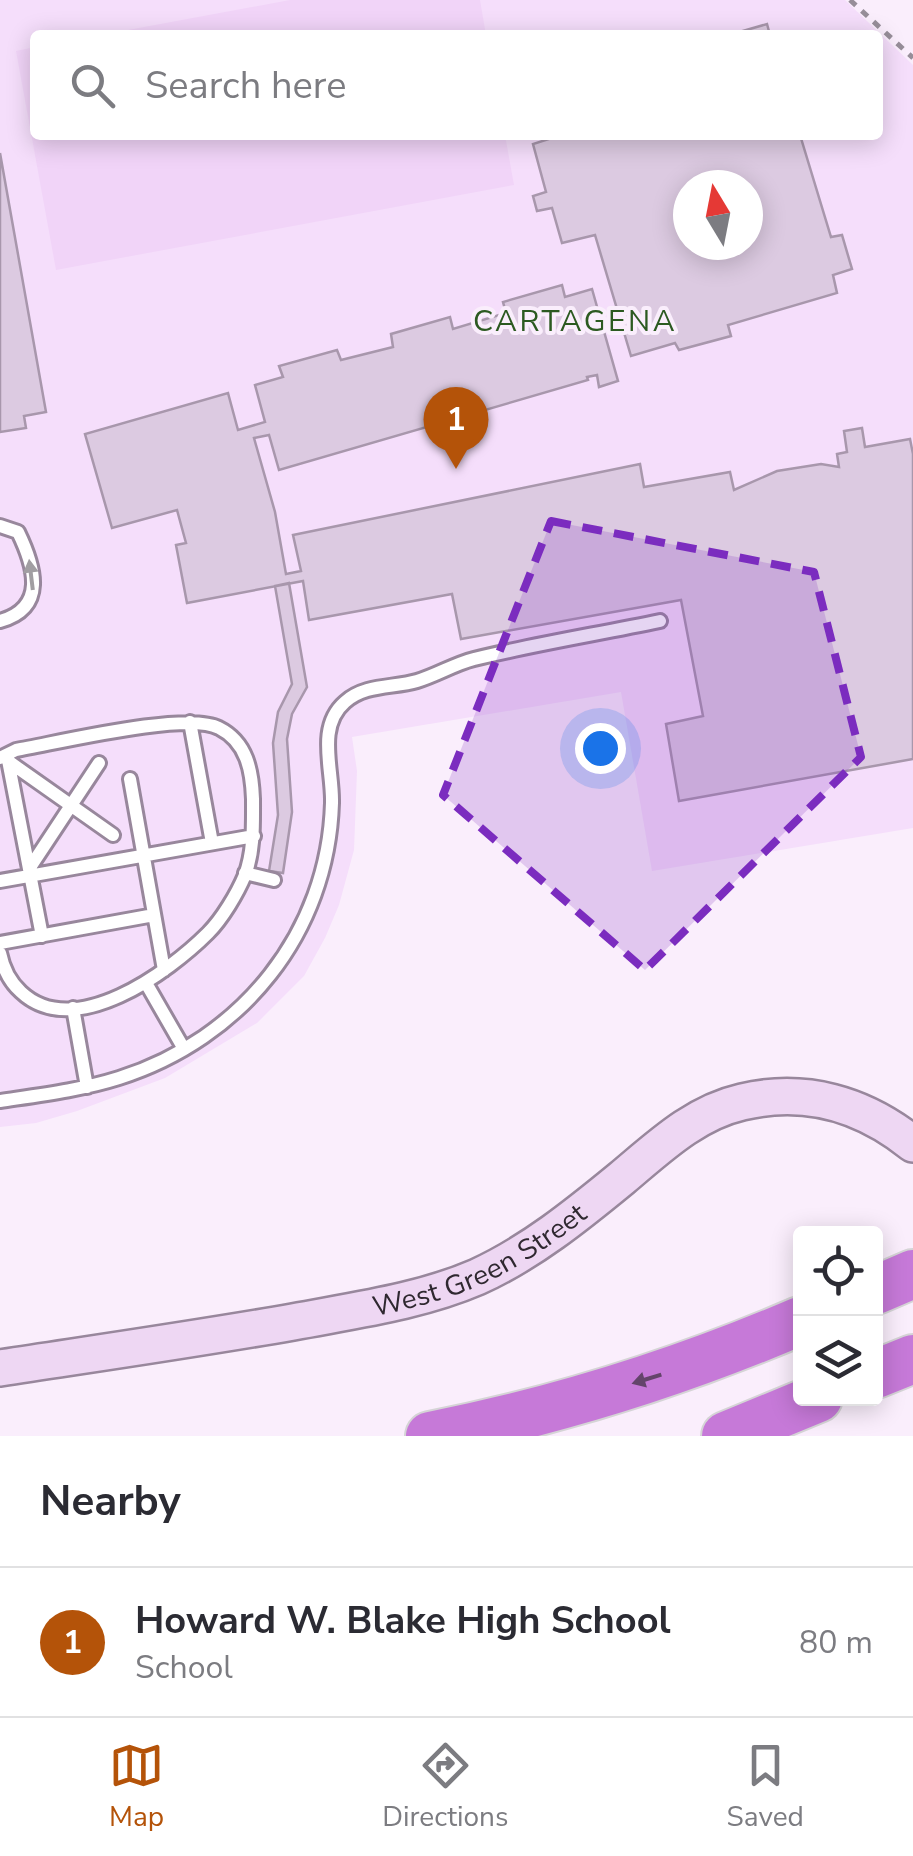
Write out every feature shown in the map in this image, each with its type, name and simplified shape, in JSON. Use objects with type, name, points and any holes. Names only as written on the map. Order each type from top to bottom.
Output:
[{"type":"highway","points":[[883,1287],[913,1274]]},
{"type":"highway","points":[[430,1436],[598,1394],[793,1325]]},
{"type":"highway","points":[[883,1371],[913,1358]]},
{"type":"highway","points":[[745,1429],[799,1406]]},
{"type":"street","name":"West Green Street","points":[[0,1368],[364,1310],[453,1286],[481,1275],[545,1237],[693,1121],[738,1103],[786,1096],[835,1102],[877,1119],[913,1144]]},
{"type":"lane","points":[[0,526],[18,532],[30,560],[33,592],[27,608],[0,622]]},
{"type":"lane","points":[[0,1101],[86,1087],[152,1066],[228,1020],[257,993],[299,934],[314,901],[330,833],[332,800],[327,738],[332,718],[346,700],[368,689],[417,681],[470,660],[660,622]]},
{"type":"lane","points":[[190,722],[212,844]]},
{"type":"lane","points":[[0,953],[13,984],[30,1000],[49,1007],[73,1008],[119,997],[164,970],[212,929],[245,873],[254,836],[253,786],[247,755],[219,727],[190,722],[34,746],[5,758]]},
{"type":"lane","points":[[5,758],[114,835]]},
{"type":"lane","points":[[5,758],[42,936]]},
{"type":"lane","points":[[30,872],[99,763]]},
{"type":"lane","points":[[130,779],[164,970]]},
{"type":"lane","points":[[0,881],[30,872],[254,836]]},
{"type":"lane","points":[[245,873],[274,880]]},
{"type":"lane","points":[[0,944],[154,915]]},
{"type":"lane","points":[[146,982],[184,1049]]},
{"type":"lane","points":[[73,1008],[86,1087]]},
{"type":"path","points":[[850,0],[883,30]]},
{"type":"path","points":[[883,30],[913,58]]},
{"type":"highlighted area","points":[[551,521],[814,572],[861,757],[645,970],[443,795]]},
{"type":"shaded area","points":[[0,0],[845,0],[876,30],[30,30],[30,140],[883,140],[883,36],[913,65],[913,828],[652,871],[621,692],[352,737],[357,771],[354,850],[339,905],[304,976],[257,1023],[165,1078],[36,1123],[0,1127]]},
{"type":"shaded area","points":[[290,0],[480,0],[485,30],[128,30]]},
{"type":"shaded area","points":[[30,48],[30,128],[16,51]]},
{"type":"shaded area","points":[[32,140],[506,140],[514,185],[56,270]]},
{"type":"building","points":[[767,24],[769,30],[746,30]]},
{"type":"building","points":[[545,140],[802,140],[831,237],[842,235],[852,269],[833,275],[837,293],[728,325],[731,336],[679,350],[675,343],[631,356],[595,235],[562,243],[552,208],[537,211],[533,196],[546,192],[533,144]]},
{"type":"building","points":[[0,153],[46,412],[24,416],[26,428],[0,432]]},
{"type":"building","points":[[562,285],[565,297],[592,289],[618,381],[599,387],[597,375],[587,377],[588,380],[279,470],[269,435],[254,438],[275,512],[286,574],[301,571],[293,535],[640,464],[644,487],[730,472],[734,490],[777,471],[821,464],[839,467],[837,454],[847,452],[844,431],[862,428],[865,447],[910,439],[913,759],[679,801],[666,724],[703,716],[681,600],[461,639],[452,594],[309,620],[303,581],[187,603],[176,545],[186,543],[177,510],[112,528],[85,434],[228,393],[238,430],[265,422],[255,385],[283,377],[279,366],[337,350],[341,360],[393,347],[391,334],[450,317],[453,329],[506,313],[503,302]]},
{"type":"building","points":[[289,583],[307,687],[292,714],[287,739],[292,812],[283,873],[269,871],[278,815],[273,743],[278,712],[292,684],[275,586]]},
{"type":"place","name":"Howard W. Blake High School","points":[[456,469]]},
{"type":"district","name":"CARTAGENA","points":[[575,321]]}]
